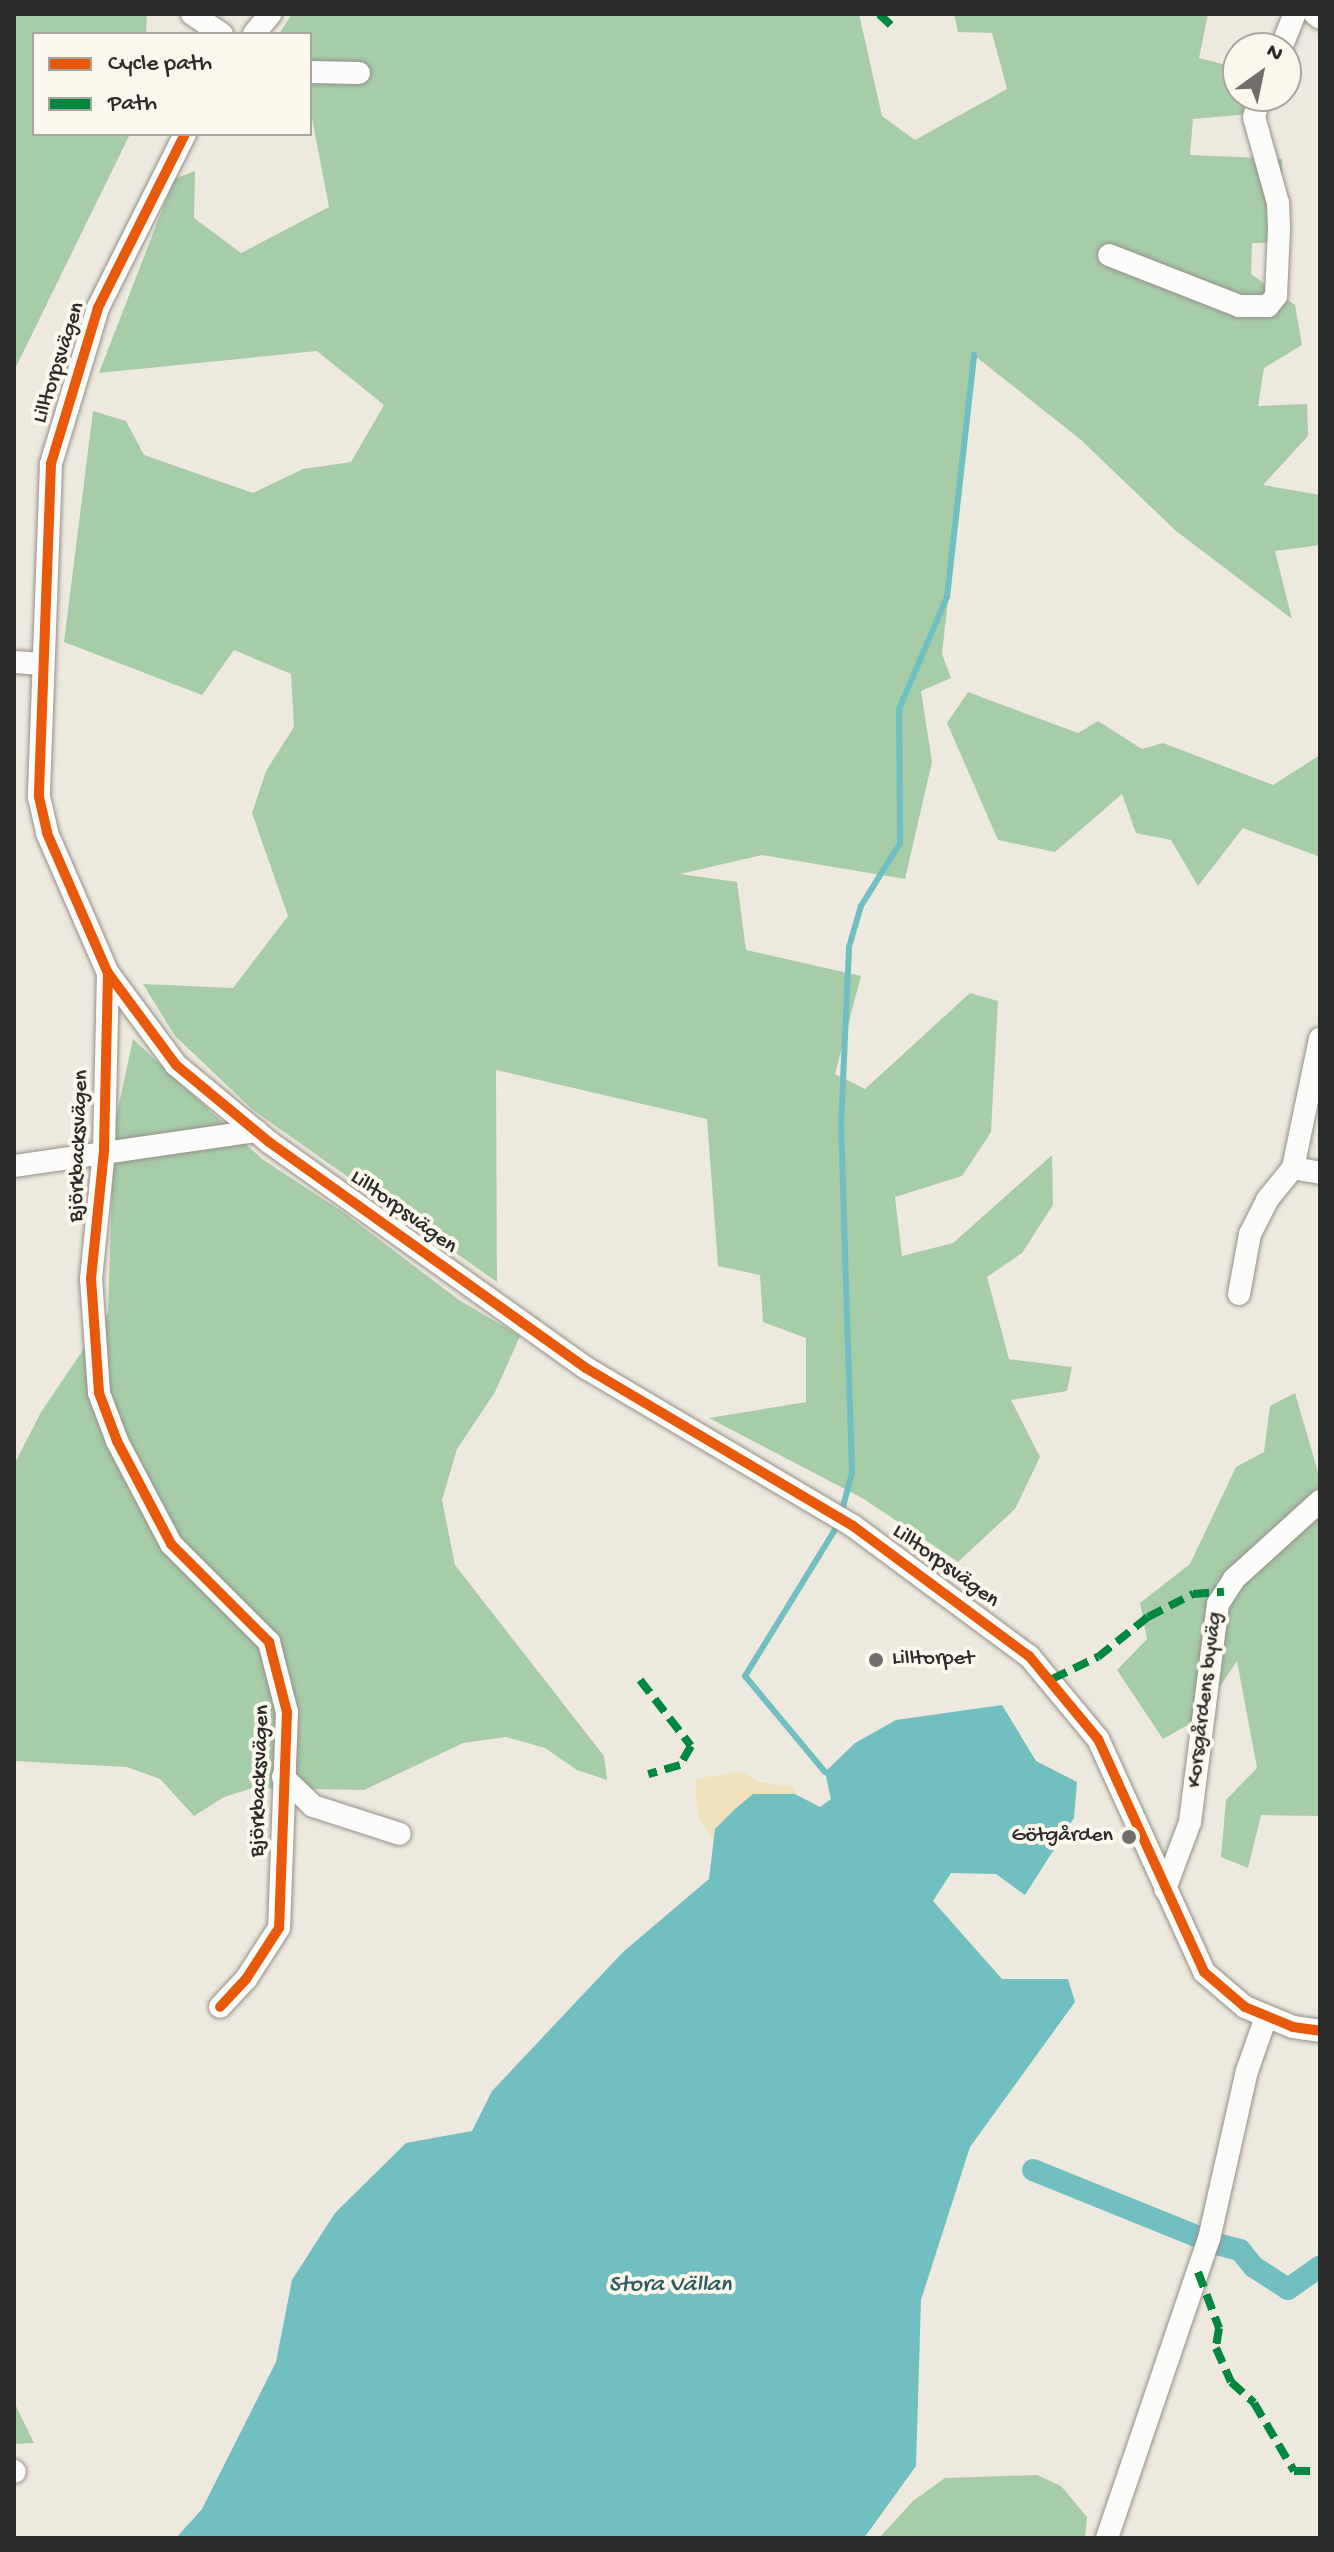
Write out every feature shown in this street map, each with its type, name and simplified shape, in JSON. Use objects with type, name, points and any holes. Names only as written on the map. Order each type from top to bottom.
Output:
[{"type":"street","points":[[256,32],[270,14]]},
{"type":"street","points":[[1315,14],[1320,18]]},
{"type":"street","points":[[312,72],[359,73]]},
{"type":"street","points":[[1109,255],[1239,306],[1268,306],[1276,296],[1278,203],[1254,117],[1255,112]]},
{"type":"street","name":"Lilltorpsvägen","points":[[184,136],[98,308],[59,424],[49,489],[39,797],[47,833],[108,973],[176,1065],[256,1131],[586,1368],[853,1526],[1029,1656],[1098,1739],[1165,1889],[1212,1982],[1266,2017],[1320,2031]]},
{"type":"street","points":[[14,662],[43,664]]},
{"type":"street","name":"Björkbacksvägen","points":[[108,973],[104,1151],[91,1278],[99,1393],[117,1441],[171,1544],[241,1609],[274,1653],[287,1712],[279,1928],[246,1979],[220,2007]]},
{"type":"street","points":[[1239,1294],[1250,1234],[1267,1200],[1293,1168],[1320,1039]]},
{"type":"street","points":[[20,1160],[256,1131]]},
{"type":"street","points":[[1293,1168],[1320,1173]]},
{"type":"street","name":"Korsgårdens byväg","points":[[1165,1889],[1190,1822],[1218,1604],[1234,1579],[1320,1501]]},
{"type":"street","points":[[283,1777],[313,1806],[400,1834]]},
{"type":"street","points":[[1107,2538],[1209,2239],[1247,2071],[1266,2017]]},
{"type":"green space","points":[[14,14],[147,14],[146,32],[32,32],[32,136],[129,136],[14,371]]},
{"type":"green space","points":[[292,14],[859,14],[882,116],[915,140],[1007,89],[992,33],[958,32],[954,14],[1208,14],[1199,58],[1222,64],[1222,112],[1261,112],[1193,119],[1190,155],[1282,159],[1283,243],[1252,243],[1251,274],[1295,305],[1302,345],[1264,368],[1258,406],[1307,404],[1308,436],[1263,485],[1320,495],[1320,545],[1275,551],[1292,619],[1176,531],[1080,439],[975,356],[942,654],[951,678],[921,691],[932,762],[905,879],[762,855],[680,874],[737,882],[746,950],[861,976],[835,1074],[865,1089],[970,993],[998,1001],[991,1132],[962,1176],[895,1197],[902,1256],[953,1243],[1052,1155],[1053,1205],[1022,1253],[987,1277],[1009,1359],[1072,1367],[1067,1391],[1011,1400],[1040,1457],[1015,1509],[958,1562],[864,1499],[709,1418],[806,1402],[806,1338],[763,1322],[760,1275],[718,1266],[707,1119],[496,1070],[497,1282],[253,1110],[175,1036],[143,984],[233,988],[288,916],[252,813],[266,771],[294,727],[291,674],[234,650],[202,695],[64,642],[93,411],[126,421],[144,455],[253,493],[303,469],[351,462],[384,405],[317,351],[99,373],[174,179],[195,171],[194,218],[241,253],[329,207],[312,118],[312,32],[280,32]]},
{"type":"green space","points":[[968,692],[1078,733],[1098,721],[1142,749],[1163,743],[1273,785],[1320,755],[1320,857],[1243,828],[1198,886],[1171,840],[1136,833],[1122,794],[1055,852],[998,840],[947,723]]},
{"type":"green space","points":[[133,1039],[262,1159],[343,1212],[459,1300],[520,1336],[495,1392],[457,1449],[442,1500],[455,1565],[604,1756],[607,1780],[577,1770],[545,1748],[506,1737],[463,1743],[364,1790],[253,1788],[224,1797],[194,1816],[160,1779],[127,1767],[14,1761],[14,1465],[41,1412],[108,1313],[114,1127]]},
{"type":"green space","points":[[1295,1393],[1320,1479],[1320,1816],[1261,1815],[1248,1868],[1221,1857],[1226,1800],[1257,1768],[1237,1661],[1198,1719],[1163,1739],[1117,1670],[1147,1639],[1140,1603],[1190,1564],[1236,1467],[1264,1452],[1270,1406]]},
{"type":"green space","points":[[14,2402],[34,2443],[14,2444]]},
{"type":"green space","points":[[1037,2475],[1061,2486],[1087,2517],[1085,2538],[879,2538],[913,2501],[945,2478]]},
{"type":"sand","points":[[742,1771],[759,1782],[795,1787],[795,1794],[753,1794],[715,1829],[713,1841],[698,1815],[695,1779]]},
{"type":"water","name":"Stora Vällan","points":[[1002,1705],[1036,1761],[1077,1782],[1074,1818],[1025,1895],[996,1874],[951,1873],[933,1901],[1002,1979],[1068,1979],[1075,2002],[970,2147],[921,2300],[916,2466],[864,2538],[176,2538],[202,2509],[276,2362],[292,2280],[335,2213],[406,2143],[472,2131],[492,2091],[623,1952],[709,1879],[715,1829],[753,1794],[795,1794],[820,1807],[831,1799],[825,1772],[855,1743],[896,1720]]},
{"type":"waterway","points":[[841,1514],[852,1473],[841,1125],[849,947],[861,906],[900,843],[899,709],[947,597],[974,355]]},
{"type":"waterway","points":[[825,1772],[745,1676],[838,1525]]},
{"type":"waterway","points":[[1033,2170],[1196,2236]]},
{"type":"waterway","points":[[1217,2244],[1240,2250],[1254,2267],[1288,2289],[1320,2267]]},
{"type":"marked path","points":[[879,14],[894,28]]},
{"type":"marked path","points":[[1052,1679],[1098,1657],[1148,1617],[1193,1594],[1224,1592]]},
{"type":"marked path","points":[[640,1680],[691,1746],[680,1765],[648,1774]]},
{"type":"marked path","points":[[1198,2272],[1219,2328],[1216,2348],[1231,2382],[1254,2403],[1294,2471],[1320,2471]]},
{"type":"cycle path","points":[[184,136],[98,308],[51,464],[39,797],[47,833],[108,973],[176,1065],[269,1142],[586,1368],[853,1526],[1029,1656],[1098,1739],[1204,1972],[1245,2007],[1293,2027],[1320,2031]]},
{"type":"cycle path","points":[[108,973],[104,1151],[91,1278],[99,1393],[117,1441],[171,1544],[269,1642],[287,1712],[279,1928],[246,1979],[220,2007]]},
{"type":"place","name":"Lilltorpet","points":[[876,1660]]},
{"type":"place","name":"Götgården","points":[[1129,1837]]}]
